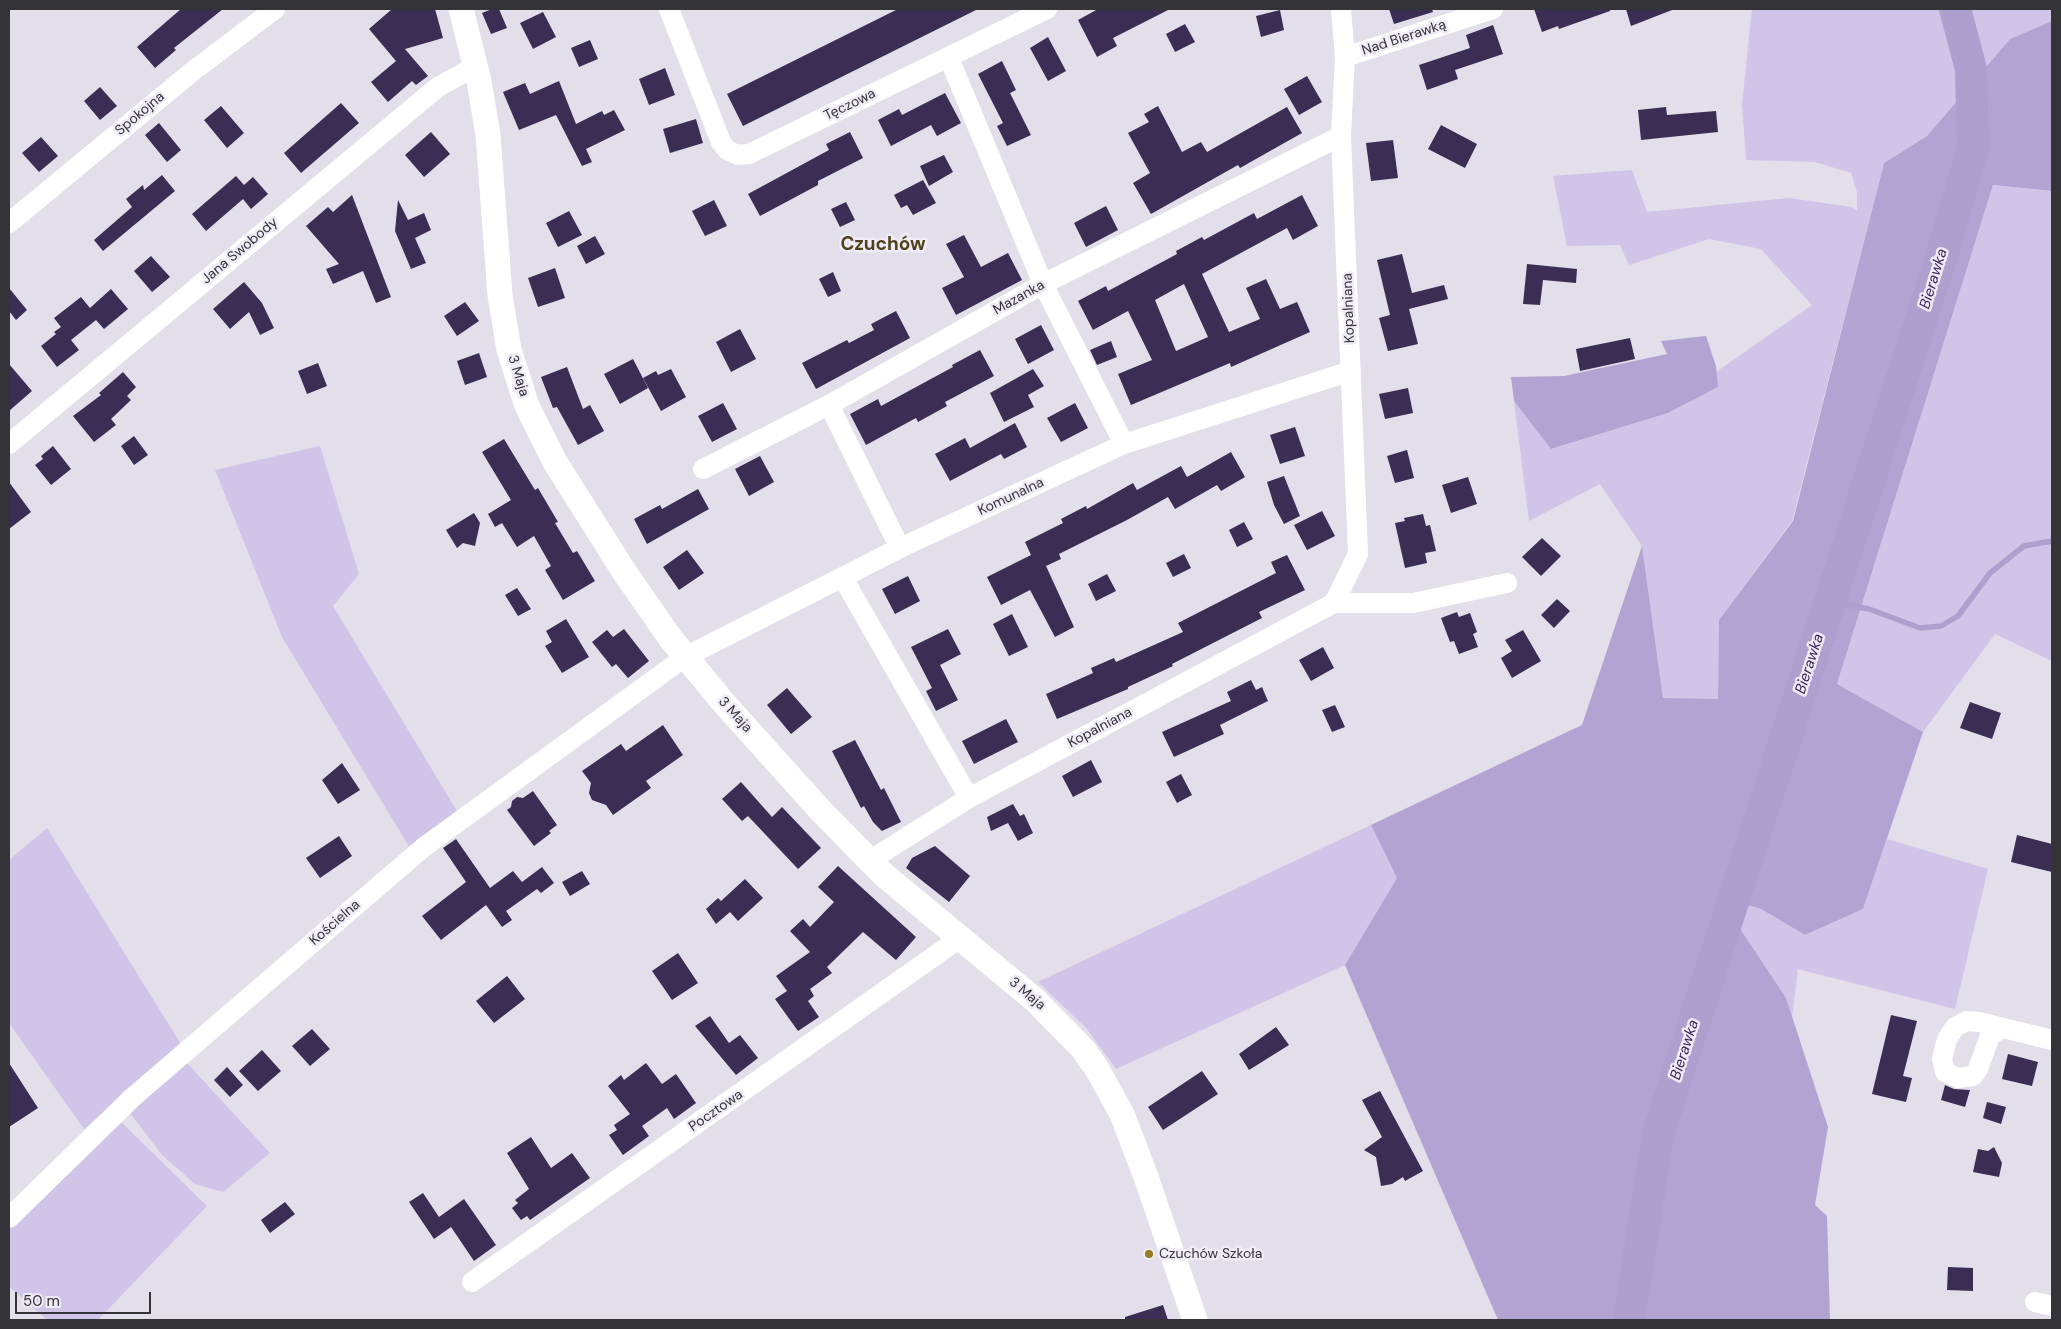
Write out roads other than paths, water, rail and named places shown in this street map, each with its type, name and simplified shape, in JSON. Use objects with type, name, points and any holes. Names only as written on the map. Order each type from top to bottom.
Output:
[{"type":"main road","name":"3 Maja","points":[[461,9],[476,66],[491,153],[503,316],[522,393],[539,433],[581,506],[651,611],[685,657],[814,804],[870,861],[1052,1015],[1083,1048],[1122,1114],[1195,1320]]},
{"type":"street","name":"Spokojna","points":[[9,223],[186,76],[274,9]]},
{"type":"street","name":"Tęczowa","points":[[669,9],[721,142],[727,150],[738,155],[744,155],[949,58],[1047,9]]},
{"type":"street","name":"Kopalniana","points":[[1334,603],[1358,554],[1341,136],[1345,57],[1340,9]]},
{"type":"street","name":"Nad Bierawką","points":[[1345,57],[1492,9]]},
{"type":"street","points":[[949,58],[1044,284],[1124,444]]},
{"type":"street","name":"Jana Swobody","points":[[9,444],[438,87],[476,66]]},
{"type":"street","name":"Mazanka","points":[[703,469],[829,405],[1044,284],[1341,136]]},
{"type":"street","name":"Komunalna","points":[[685,657],[900,548],[1124,444],[1351,371]]},
{"type":"street","points":[[829,405],[900,548]]},
{"type":"street","points":[[843,578],[969,798]]},
{"type":"street","name":"Kopalniana","points":[[870,861],[879,853],[969,798],[1334,603],[1413,603],[1507,583]]},
{"type":"street","name":"Kościelna","points":[[9,1218],[133,1097],[424,847],[685,657]]},
{"type":"street","name":"Pocztowa","points":[[472,1282],[960,938]]},
{"type":"street","points":[[2002,1028],[2052,1040]]},
{"type":"waterway","name":"Bierawka","points":[[1629,1320],[1658,1134],[1941,258],[1973,148],[1971,69],[1955,9]]},
{"type":"waterway","points":[[1830,602],[1869,609],[1920,628],[1941,626],[1958,616],[1990,573],[2024,546],[2052,541]]},
{"type":"place","name":"Czuchów Szkoła","points":[[1149,1254]]},
{"type":"district","name":"Czuchów","points":[[883,245]]}]
